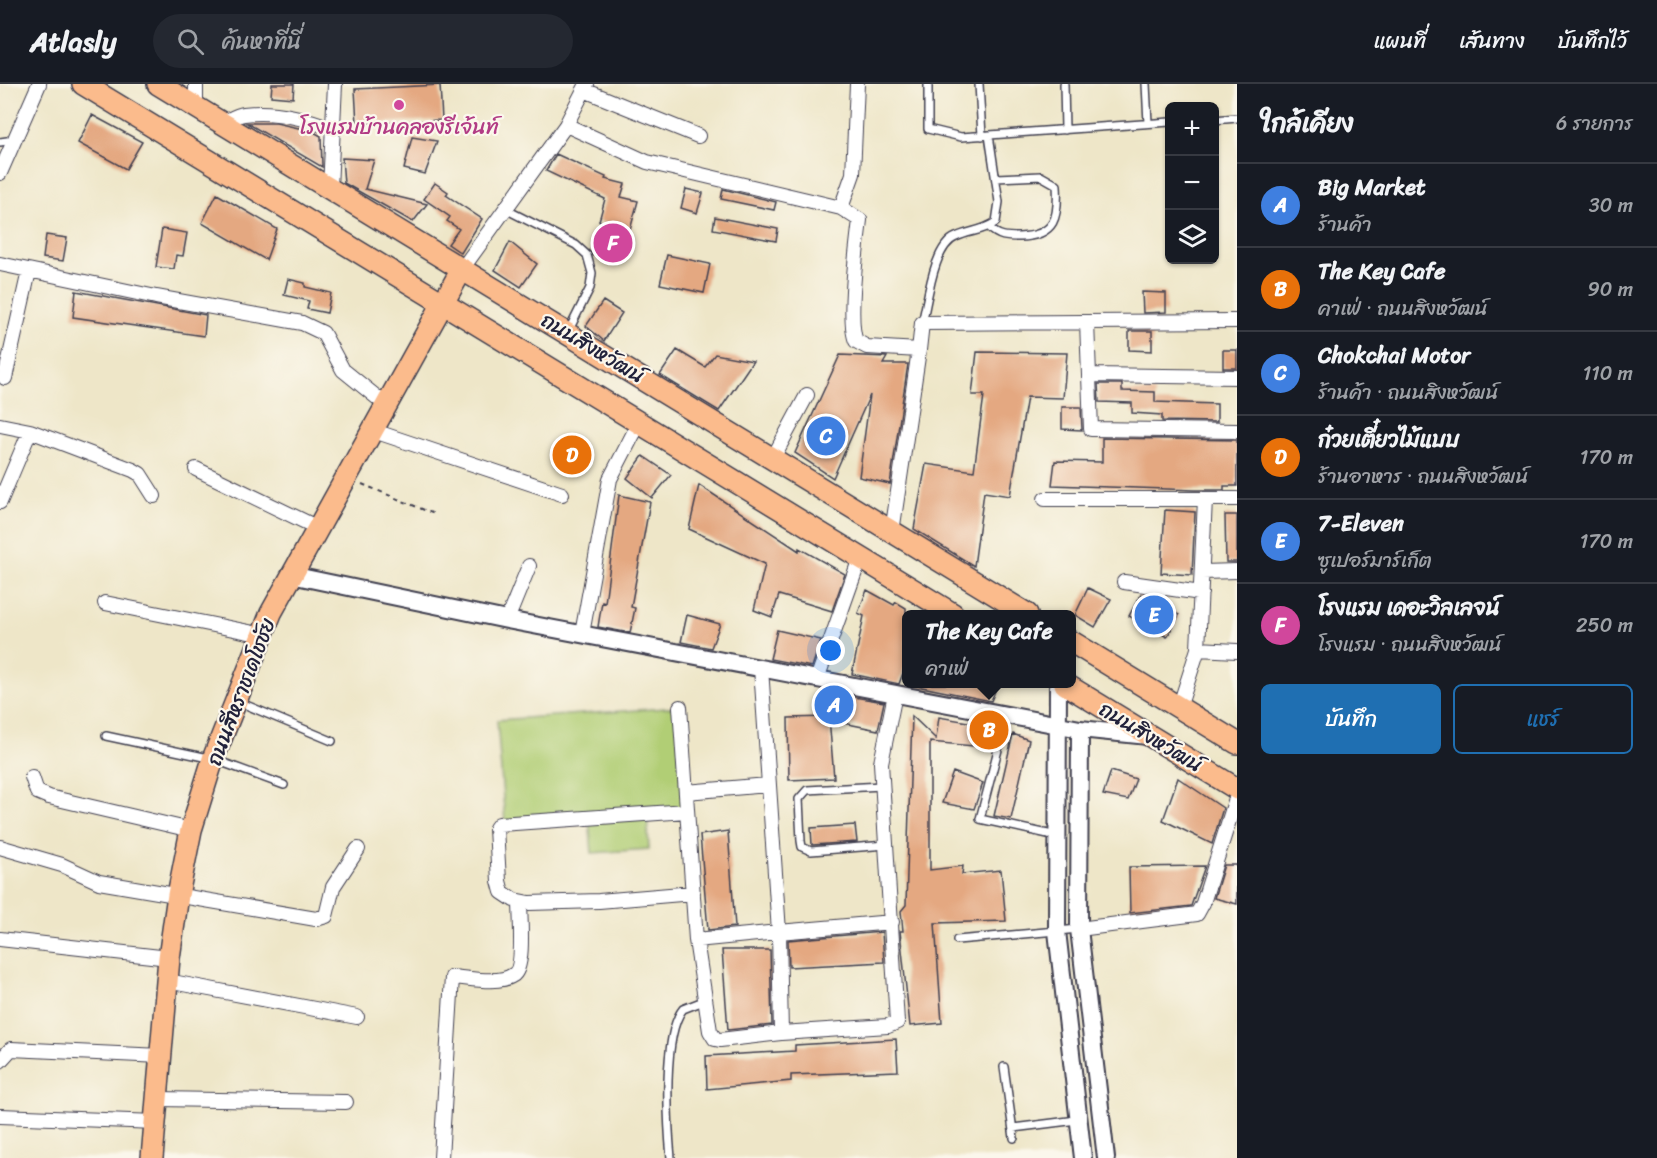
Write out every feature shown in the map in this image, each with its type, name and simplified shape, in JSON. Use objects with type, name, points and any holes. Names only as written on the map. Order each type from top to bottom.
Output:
[{"type":"main road","name":"ถนนสิงหวัฒน์","points":[[83,84],[945,610]]},
{"type":"main road","name":"ถนนสิงหวัฒน์","points":[[158,84],[1019,610]]},
{"type":"main road","name":"ถนนสีหราชเดโชชัย","points":[[152,1158],[167,981],[178,896],[191,830],[213,759],[263,635],[291,575],[442,301],[462,269]]},
{"type":"main road","name":"ถนนสิงหวัฒน์","points":[[1076,645],[1237,743]]},
{"type":"main road","name":"ถนนสิงหวัฒน์","points":[[1071,688],[1237,789]]},
{"type":"street","points":[[0,173],[7,141],[39,84]]},
{"type":"street","points":[[196,84],[196,107]]},
{"type":"street","points":[[330,188],[335,84]]},
{"type":"street","points":[[841,208],[854,174],[857,84]]},
{"type":"street","points":[[462,269],[503,208],[566,125],[585,87],[698,136]]},
{"type":"street","points":[[222,123],[242,114],[262,114],[303,117],[332,128]]},
{"type":"street","points":[[566,125],[647,162],[841,208],[860,220],[853,330],[856,341],[867,347],[919,350]]},
{"type":"street","points":[[0,264],[156,297],[302,322],[323,333],[343,370],[385,404]]},
{"type":"street","points":[[5,378],[29,271]]},
{"type":"street","points":[[892,532],[922,323],[1237,321]]},
{"type":"street","points":[[1087,322],[1091,375],[1091,429],[1237,431]]},
{"type":"street","points":[[1091,375],[1237,377]]},
{"type":"street","points":[[773,458],[807,395]]},
{"type":"street","points":[[582,634],[610,479],[639,423]]},
{"type":"street","points":[[0,425],[30,431],[75,451],[133,470],[140,474],[153,496]]},
{"type":"street","points":[[371,430],[562,494]]},
{"type":"street","points":[[0,502],[30,431]]},
{"type":"street","points":[[196,469],[318,528]]},
{"type":"street","points":[[1045,499],[1237,500]]},
{"type":"street","points":[[1179,708],[1198,650],[1205,499]]},
{"type":"street","points":[[818,679],[860,558]]},
{"type":"street","points":[[507,620],[529,566]]},
{"type":"street","points":[[1202,572],[1237,571]]},
{"type":"street","points":[[291,575],[507,620],[1080,729],[1149,736]]},
{"type":"street","points":[[1124,582],[1201,593]]},
{"type":"street","points":[[105,603],[263,635]]},
{"type":"street","points":[[1198,650],[1237,651]]},
{"type":"street","points":[[761,668],[779,932],[781,1033]]},
{"type":"street","points":[[1058,688],[1057,932],[1083,1158]]},
{"type":"street","points":[[680,707],[696,940],[710,1031],[715,1039],[896,1024],[898,1014],[882,786],[882,752],[895,694]]},
{"type":"street","points":[[1080,729],[1079,929],[1106,1158]]},
{"type":"street","points":[[32,777],[37,792],[49,797],[191,830]]},
{"type":"street","points":[[686,792],[768,785]]},
{"type":"street","points":[[1079,929],[1197,914],[1203,903],[1237,795]]},
{"type":"street","points":[[687,811],[499,824],[496,828],[500,889],[519,902],[599,901],[693,893]]},
{"type":"street","points":[[0,847],[62,865],[99,882],[321,919],[326,916],[337,879],[358,849]]},
{"type":"street","points":[[441,1158],[452,977],[505,978],[514,975],[519,970],[519,902]]},
{"type":"street","points":[[696,940],[892,922]]},
{"type":"street","points":[[0,939],[170,958]]},
{"type":"street","points":[[167,981],[357,1017]]},
{"type":"street","points":[[0,1061],[11,1048],[161,1056]]},
{"type":"street","points":[[158,1099],[346,1102]]},
{"type":"street","points":[[0,1116],[156,1122]]},
{"type":"lane","points":[[928,84],[928,129],[961,137],[1165,122]]},
{"type":"lane","points":[[922,323],[941,249],[955,237],[983,231],[996,222],[999,202],[996,178],[985,135],[979,84]]},
{"type":"lane","points":[[1064,84],[1065,130]]},
{"type":"lane","points":[[1146,84],[1148,123]]},
{"type":"lane","points":[[1219,120],[1237,118]]},
{"type":"lane","points":[[989,227],[1004,237],[1036,237],[1046,232],[1054,221],[1058,206],[1057,185],[1041,176],[996,178]]},
{"type":"lane","points":[[503,208],[576,245],[587,255],[592,273],[590,288],[568,333]]},
{"type":"lane","points":[[237,701],[332,741]]},
{"type":"lane","points":[[1007,715],[980,819],[1057,836]]},
{"type":"lane","points":[[106,736],[213,759],[284,785]]},
{"type":"lane","points":[[882,786],[807,790],[801,794],[799,799],[801,841],[802,847],[811,851],[886,845]]},
{"type":"lane","points":[[957,940],[1079,929]]},
{"type":"lane","points":[[671,1158],[669,1072],[675,1027],[683,1009],[705,1000]]},
{"type":"lane","points":[[1004,1067],[1014,1138]]},
{"type":"lane","points":[[1013,1128],[1080,1119]]},
{"type":"path","points":[[345,477],[434,514]]},
{"type":"green space","points":[[680,707],[687,811],[647,814],[649,849],[592,853],[589,818],[505,823],[497,720]]},
{"type":"building","points":[[272,84],[294,84],[293,98],[271,96]]},
{"type":"building","name":"โรงแรมบ้านคลองรีเจ้นท์","points":[[440,85],[442,120],[357,124],[355,89]]},
{"type":"building","points":[[92,115],[142,142],[126,169],[78,143]]},
{"type":"building","points":[[247,123],[276,123],[312,131],[321,136],[322,167]]},
{"type":"building","points":[[412,137],[437,141],[425,174],[404,169]]},
{"type":"building","points":[[556,154],[606,177],[605,179],[625,184],[621,197],[638,201],[630,230],[599,221],[605,199],[546,171]]},
{"type":"building","points":[[342,158],[374,160],[365,189],[427,204],[413,222],[344,183]]},
{"type":"building","points":[[435,183],[448,192],[446,195],[482,219],[461,253],[448,244],[459,229],[447,221],[450,217],[424,199]]},
{"type":"building","points":[[686,189],[703,193],[697,213],[681,208]]},
{"type":"building","points":[[723,189],[776,202],[774,210],[721,199]]},
{"type":"building","points":[[217,194],[277,229],[266,260],[202,223]]},
{"type":"building","points":[[715,217],[778,229],[776,241],[713,229]]},
{"type":"building","points":[[162,229],[187,233],[183,256],[176,255],[174,269],[156,267]]},
{"type":"building","points":[[46,235],[67,238],[63,261],[43,258]]},
{"type":"building","points":[[510,242],[537,264],[521,287],[495,270]]},
{"type":"building","points":[[667,255],[710,264],[704,293],[660,284]]},
{"type":"building","points":[[288,279],[305,283],[305,287],[331,293],[327,313],[307,309],[309,301],[284,295]]},
{"type":"building","points":[[76,291],[206,315],[204,336],[73,317]]},
{"type":"building","points":[[1142,292],[1166,293],[1166,312],[1143,313]]},
{"type":"building","points":[[603,301],[622,313],[604,341],[586,326]]},
{"type":"building","points":[[1129,331],[1152,331],[1152,351],[1129,350]]},
{"type":"building","points":[[677,350],[705,367],[715,354],[753,361],[719,411],[660,375]]},
{"type":"building","points":[[1223,350],[1237,350],[1237,368],[1223,368]]},
{"type":"building","points":[[977,352],[1067,353],[1063,398],[1027,397],[1010,496],[984,492],[974,566],[914,529],[926,464],[974,471],[984,395],[972,395]]},
{"type":"building","points":[[840,355],[887,357],[883,364],[908,364],[890,484],[859,477],[870,395],[833,478],[795,453]]},
{"type":"building","points":[[1098,384],[1122,384],[1122,391],[1155,392],[1155,402],[1217,404],[1217,422],[1162,421],[1162,415],[1132,413],[1132,403],[1099,402]]},
{"type":"building","points":[[1062,407],[1081,407],[1082,430],[1062,429]]},
{"type":"building","points":[[1102,438],[1237,440],[1237,486],[1224,486],[1224,490],[1195,490],[1052,485],[1055,461],[1102,462]]},
{"type":"building","points":[[643,456],[671,475],[652,498],[627,478]]},
{"type":"building","points":[[699,485],[799,551],[799,548],[845,574],[832,611],[779,595],[772,617],[754,610],[765,564],[689,529]]},
{"type":"building","points":[[619,495],[650,502],[631,607],[635,608],[630,633],[598,627],[602,602],[605,603]]},
{"type":"building","points":[[1165,510],[1195,512],[1192,575],[1161,573]]},
{"type":"building","points":[[1225,515],[1237,515],[1237,562],[1226,562]]},
{"type":"building","points":[[1088,588],[1111,599],[1095,627],[1076,616]]},
{"type":"building","points":[[867,590],[894,605],[896,602],[906,608],[902,610],[902,676],[899,684],[852,674],[864,616],[858,613]]},
{"type":"building","points":[[1141,594],[1179,615],[1167,637],[1129,616]]},
{"type":"building","points":[[687,615],[720,624],[711,648],[681,642]]},
{"type":"building","points":[[777,630],[821,640],[812,667],[770,659]]},
{"type":"building","points":[[927,688],[996,688],[991,701]]},
{"type":"building","points":[[842,695],[884,702],[878,730],[833,721]]},
{"type":"building","points":[[912,716],[936,739],[939,717],[992,726],[985,747],[930,742],[930,870],[963,866],[962,874],[1001,870],[1006,921],[935,923],[942,1023],[910,1026],[900,931],[903,931],[901,911],[906,905]]},
{"type":"building","points":[[829,717],[834,778],[789,780],[788,718]]},
{"type":"building","points":[[1013,734],[1029,740],[1011,819],[994,816]]},
{"type":"building","points":[[1111,771],[1136,779],[1128,800],[1103,795]]},
{"type":"building","points":[[953,772],[983,783],[974,809],[942,803]]},
{"type":"building","points":[[1178,778],[1223,808],[1212,844],[1163,820]]},
{"type":"building","points":[[855,825],[857,842],[812,845],[811,828]]},
{"type":"building","points":[[728,831],[735,927],[708,930],[700,835]]},
{"type":"building","points":[[1224,865],[1237,865],[1237,904],[1214,898]]},
{"type":"building","points":[[1205,866],[1191,906],[1130,913],[1129,867]]},
{"type":"building","points":[[882,932],[884,962],[789,967],[788,940]]},
{"type":"building","points":[[722,950],[770,950],[772,1025],[728,1030]]},
{"type":"building","points":[[896,1039],[898,1071],[791,1075],[791,1081],[707,1089],[706,1056],[795,1051],[795,1045]]},
{"type":"place","name":"โรงแรมบ้านคลองรีเจ้นท์","points":[[399,105]]},
{"type":"place","name":"โรงแรม เดอะวิลเลจน์","points":[[613,243]]},
{"type":"place","name":"Chokchai Motor","points":[[826,436]]},
{"type":"place","name":"ก๋วยเตี๋ยวไม้แบบ","points":[[572,455]]},
{"type":"place","name":"7-Eleven","points":[[1154,615]]},
{"type":"place","name":"Big Market","points":[[834,705]]},
{"type":"place","name":"The Key Cafe","points":[[989,730]]}]
